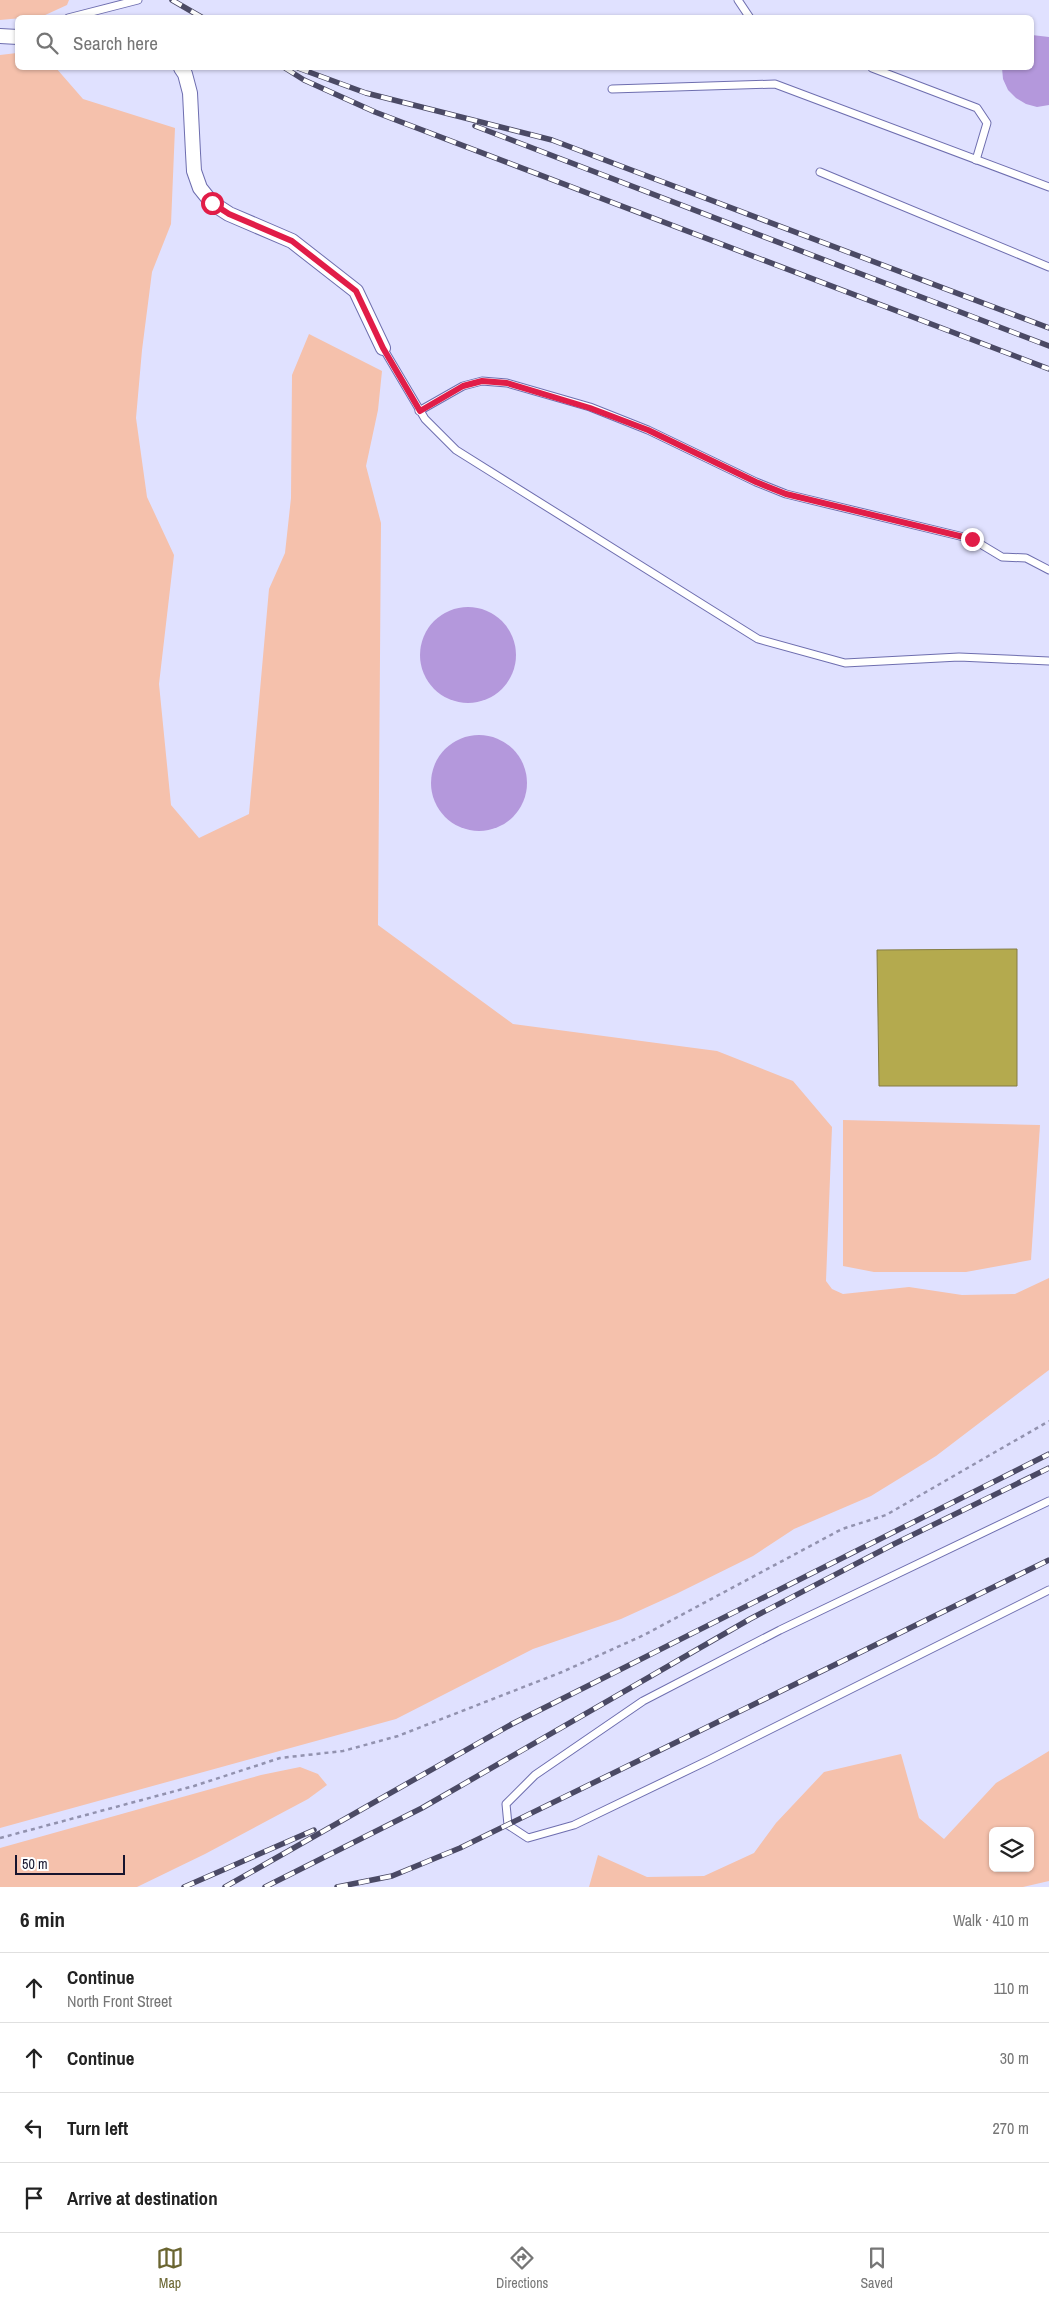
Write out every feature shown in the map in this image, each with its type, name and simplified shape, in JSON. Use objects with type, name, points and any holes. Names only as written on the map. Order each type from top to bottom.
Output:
[{"type":"street","points":[[0,35],[15,37]]},
{"type":"street","points":[[182,70],[185,74],[190,93],[192,153],[194,171],[200,188],[212,203],[229,214],[292,241],[356,291],[383,348]]},
{"type":"lane","points":[[80,15],[138,0]]},
{"type":"lane","points":[[738,0],[748,15]]},
{"type":"lane","points":[[0,35],[15,31]]},
{"type":"lane","points":[[877,70],[978,108],[987,123],[976,160]]},
{"type":"lane","points":[[612,89],[775,84],[1049,188]]},
{"type":"lane","points":[[820,172],[1049,267]]},
{"type":"lane","points":[[383,348],[424,419],[456,450],[758,639],[845,663],[959,657],[1049,660]]},
{"type":"lane","points":[[420,411],[463,386],[482,381],[507,383],[590,408],[640,427],[786,494],[972,539],[1002,557],[1026,558],[1049,570]]},
{"type":"lane","points":[[1049,1501],[780,1630],[643,1701],[534,1775],[506,1804],[508,1825],[528,1838],[574,1825],[709,1760],[1049,1590]]},
{"type":"path","points":[[0,1838],[194,1786],[280,1758],[343,1751],[398,1736],[562,1672],[644,1634],[842,1529],[886,1516],[1049,1421]]},
{"type":"shaded area","points":[[0,0],[69,0],[67,5],[45,15],[15,15],[15,19],[0,20]]},
{"type":"shaded area","points":[[15,53],[15,70],[58,70],[83,99],[175,128],[171,224],[152,272],[136,418],[147,497],[174,555],[159,684],[171,805],[199,838],[249,814],[269,589],[285,553],[291,498],[292,375],[309,334],[382,371],[378,410],[366,466],[381,523],[378,925],[513,1024],[717,1051],[793,1081],[832,1127],[826,1281],[832,1289],[843,1294],[909,1287],[962,1295],[1015,1294],[1049,1278],[1049,1370],[936,1456],[871,1496],[794,1529],[753,1556],[676,1594],[621,1619],[533,1649],[396,1719],[0,1828],[0,55]]},
{"type":"shaded area","points":[[1017,949],[1017,1086],[879,1086],[877,950]]},
{"type":"shaded area","points":[[843,1120],[1040,1125],[1031,1260],[966,1272],[874,1272],[843,1266]]},
{"type":"shaded area","points":[[1049,1751],[1049,1881],[1023,1887],[589,1887],[598,1855],[647,1877],[704,1876],[754,1853],[776,1823],[824,1772],[901,1754],[919,1818],[944,1839],[996,1783]]},
{"type":"shaded area","points":[[300,1767],[318,1774],[327,1785],[308,1799],[205,1854],[137,1887],[0,1887],[0,1848],[261,1775]]},
{"type":"building","points":[[1034,35],[1049,37],[1049,105],[1037,107],[1026,104],[1008,90],[1003,79],[1002,70],[1034,70]]},
{"type":"building","points":[[468,607],[486,611],[502,621],[512,637],[516,655],[512,673],[502,689],[486,699],[468,703],[450,699],[434,689],[424,673],[420,655],[424,637],[434,621],[450,611]]},
{"type":"building","points":[[479,735],[497,739],[513,749],[523,765],[527,783],[523,801],[513,817],[497,827],[479,831],[461,827],[445,817],[435,801],[431,783],[435,765],[445,749],[461,739]]},
{"type":"railway","points":[[172,0],[198,15]]},
{"type":"railway","points":[[288,70],[304,80],[375,112],[1049,369]]},
{"type":"railway","points":[[303,70],[366,93],[552,140],[1049,328]]},
{"type":"railway","points":[[475,126],[1049,346]]},
{"type":"railway","points":[[225,1887],[512,1724],[1049,1454]]},
{"type":"railway","points":[[265,1887],[422,1808],[750,1619],[894,1544],[1049,1468]]},
{"type":"railway","points":[[337,1887],[392,1876],[460,1848],[1049,1560]]},
{"type":"railway","points":[[184,1887],[314,1830]]},
{"type":"route","points":[[212,203],[229,214],[260,229],[292,241],[356,291],[383,348],[420,411],[463,386],[482,381],[507,383],[590,408],[648,430],[756,482],[786,494],[847,507],[972,539]]}]
